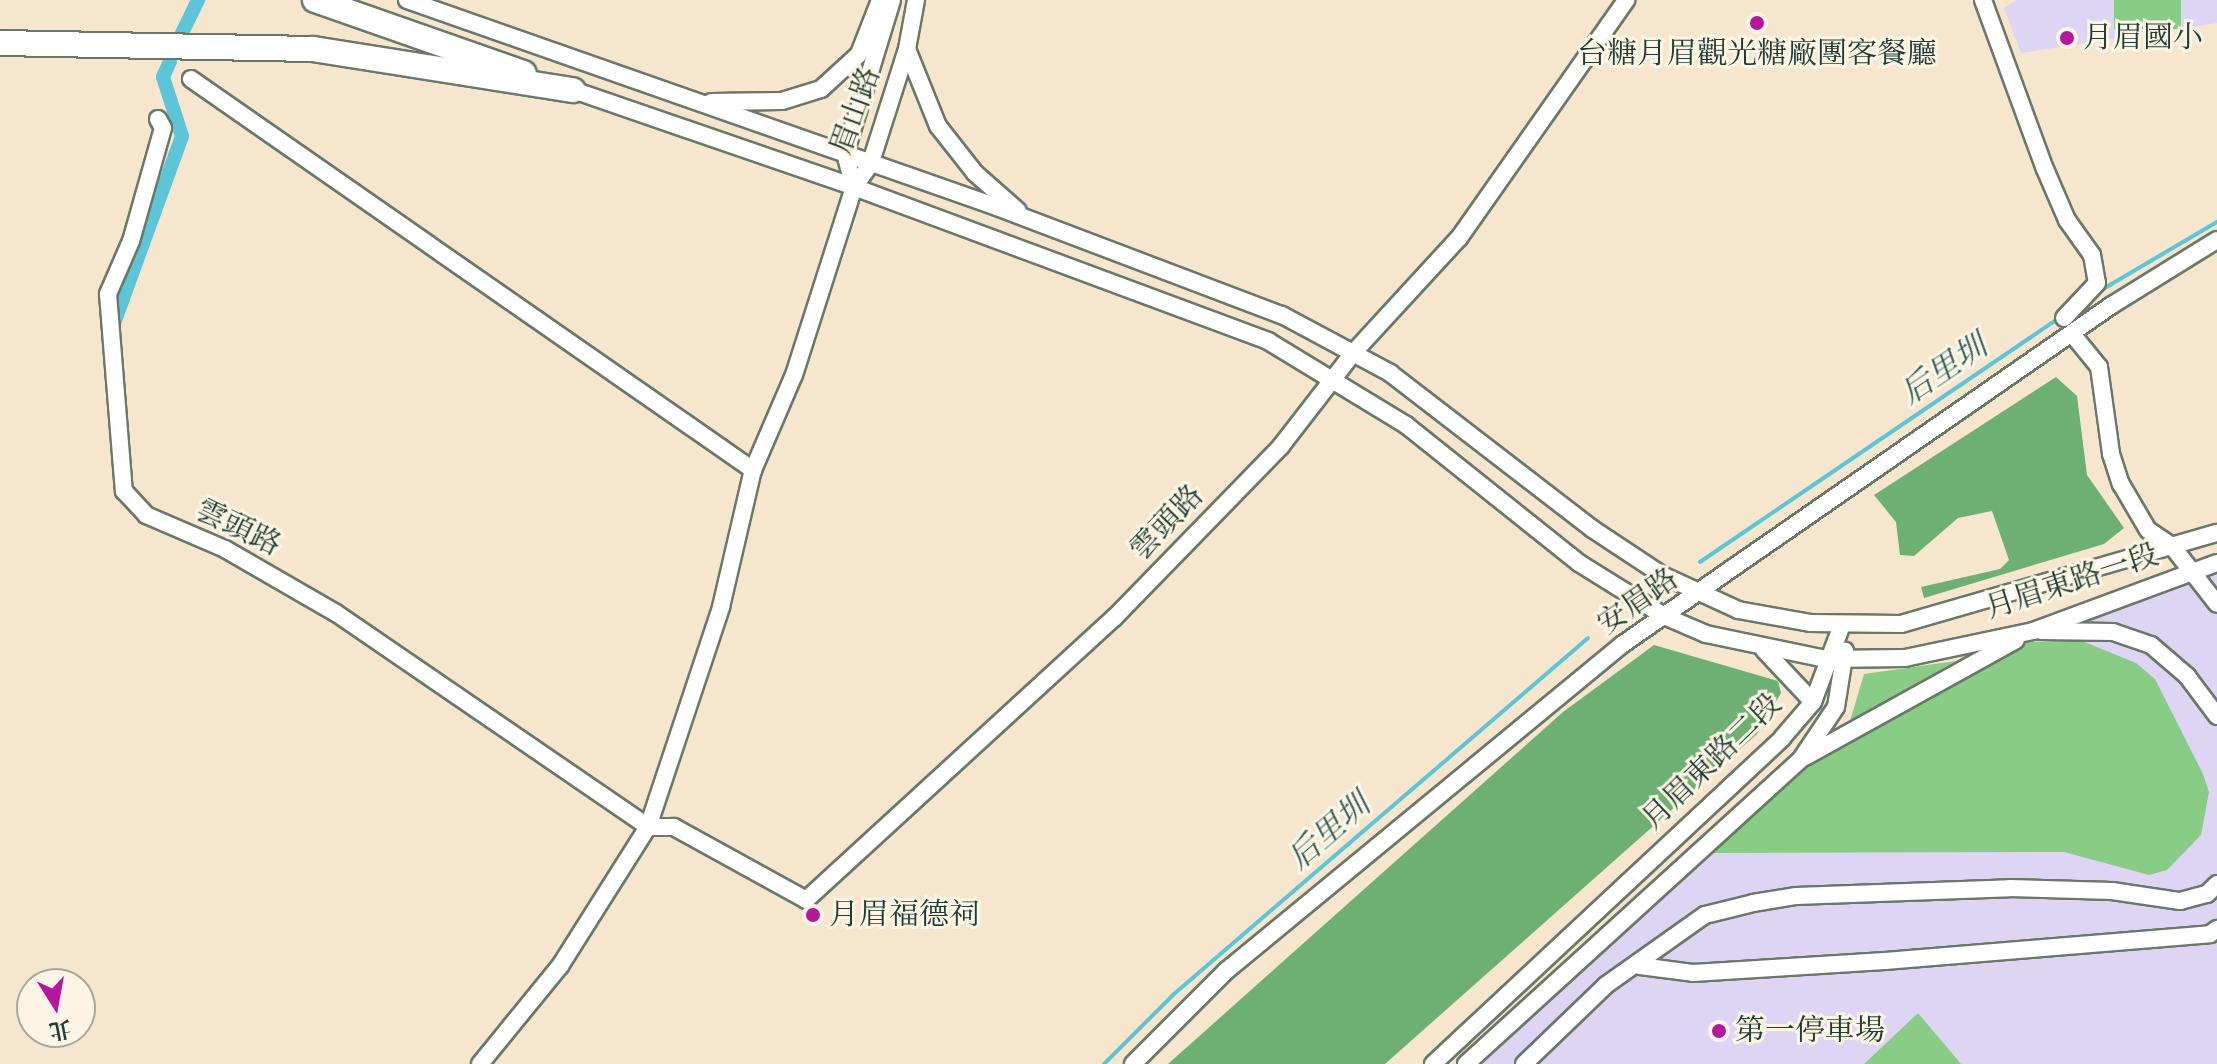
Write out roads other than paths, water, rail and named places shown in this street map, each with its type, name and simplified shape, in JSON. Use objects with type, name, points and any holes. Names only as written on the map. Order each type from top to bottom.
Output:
[{"type":"highway","points":[[315,0],[573,90]]},
{"type":"highway","points":[[0,43],[313,49],[573,90]]},
{"type":"street","name":"月眉東路一段","points":[[407,0],[1026,218],[1282,315],[1354,352],[1476,436],[1591,528],[1699,593],[1738,610],[1842,625],[1901,624],[1955,612],[2217,533]]},
{"type":"street","points":[[699,102],[782,101],[821,89],[859,54],[880,0]]},
{"type":"street","name":"眉山路","points":[[854,187],[845,154],[892,0]]},
{"type":"street","name":"眉山路","points":[[854,187],[870,165],[907,49],[916,0]]},
{"type":"street","name":"雲頭路","points":[[158,119],[163,128],[131,241],[108,294],[124,491],[146,515],[225,549],[336,613],[648,827],[674,827],[806,900],[1114,618],[1281,446],[1337,379],[1354,352],[1459,238],[1626,0]]},
{"type":"street","points":[[1983,0],[2045,169],[2067,220],[2092,255],[2097,283],[2064,318]]},
{"type":"street","points":[[907,49],[938,126],[975,173],[1026,218]]},
{"type":"street","points":[[191,79],[753,470]]},
{"type":"street","name":"月眉東路一段","points":[[573,90],[854,187],[1268,341],[1337,379],[1406,425],[1579,563],[1664,616],[1763,649],[1826,659],[1905,658],[2033,631],[2217,563]]},
{"type":"street","points":[[480,1064],[560,966],[648,827],[721,607],[753,470],[794,375],[854,187]]},
{"type":"street","name":"安眉路","points":[[1133,1064],[1226,971],[1664,616],[2073,335],[2217,240]]},
{"type":"street","points":[[2073,335],[2099,367],[2121,484],[2148,530],[2172,546],[2217,604]]},
{"type":"street","name":"月眉東路二段","points":[[1433,1064],[1782,738],[1813,702],[1826,659],[1842,625]]},
{"type":"street","name":"月眉東路二段","points":[[1466,1064],[1801,759],[1836,707],[1846,659],[1842,625]]},
{"type":"street","points":[[1801,759],[2033,631],[2113,632],[2151,645],[2187,676],[2217,716]]},
{"type":"street","points":[[1763,649],[1813,702]]},
{"type":"street","points":[[1524,1064],[1606,985],[1640,966],[1705,915],[1796,896],[2010,888],[2112,891],[2180,901],[2207,894],[2217,884]]},
{"type":"street","points":[[1640,966],[1693,973],[1885,961],[2210,934],[2217,929]]},
{"type":"waterway","points":[[182,33],[198,0]]},
{"type":"waterway","points":[[113,326],[182,136],[163,77],[170,61]]},
{"type":"waterway","name":"后里圳","points":[[2098,292],[2217,222]]},
{"type":"waterway","name":"后里圳","points":[[1700,562],[2061,317]]},
{"type":"waterway","name":"后里圳","points":[[1104,1064],[1174,994],[1588,638]]},
{"type":"place","name":"台糖月眉觀光糖廠團客餐廳","points":[[1757,23]]},
{"type":"place","name":"月眉國小","points":[[2067,38]]},
{"type":"place","name":"月眉福德祠","points":[[813,915]]},
{"type":"place","name":"第一停車場","points":[[1719,1031]]}]
